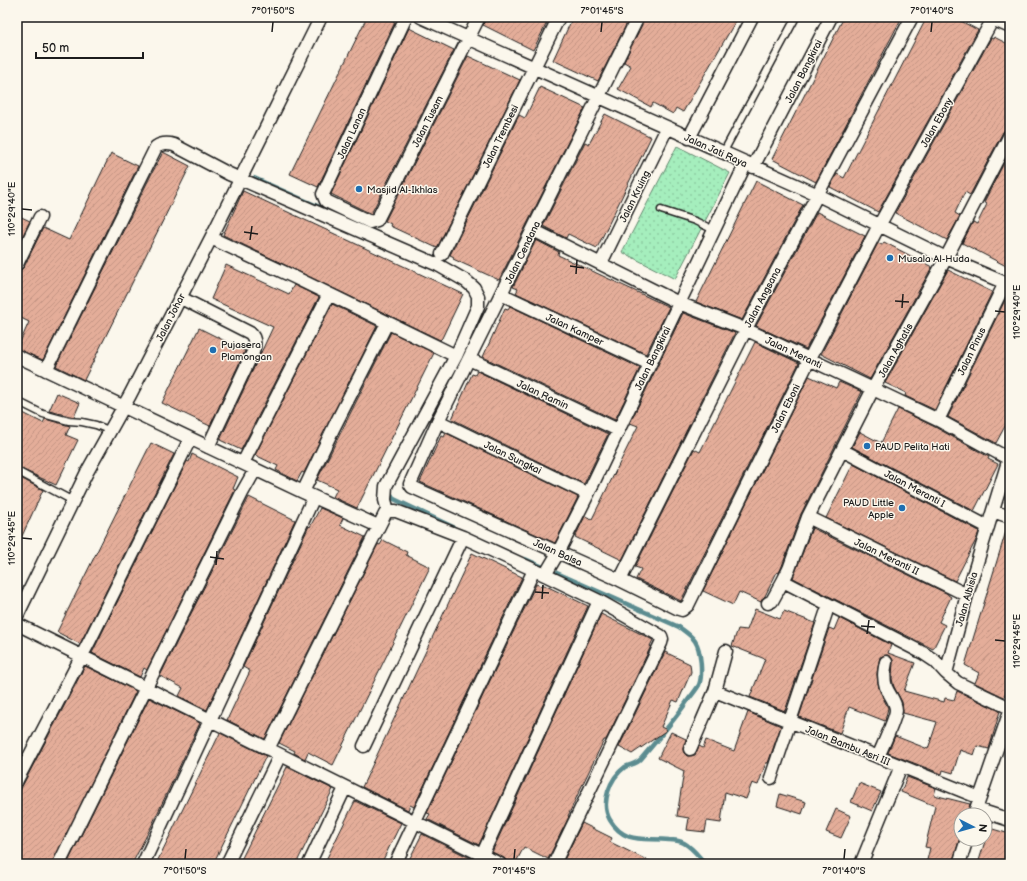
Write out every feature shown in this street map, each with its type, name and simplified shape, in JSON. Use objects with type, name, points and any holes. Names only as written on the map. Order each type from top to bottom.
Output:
[{"type":"street","name":"Jalan Johar","points":[[17,616],[87,472],[111,431],[211,238],[235,176],[321,17]]},
{"type":"street","name":"Jalan Lanan","points":[[373,222],[337,214],[323,197],[323,191],[406,17]]},
{"type":"street","name":"Jalan Jati Raya","points":[[421,17],[816,194],[946,258],[1008,284]]},
{"type":"street","name":"Jalan Tusam","points":[[373,222],[377,220],[479,17]]},
{"type":"street","name":"Jalan Trembesi","points":[[442,254],[559,17]]},
{"type":"street","name":"Jalan Cendana","points":[[412,487],[410,482],[438,421],[638,17]]},
{"type":"street","points":[[689,138],[752,17]]},
{"type":"street","name":"Jalan Bangkirai","points":[[395,864],[542,572],[557,554],[588,494],[714,230],[831,17]]},
{"type":"street","name":"Jalan Angsana","points":[[620,580],[745,329],[912,17]]},
{"type":"street","points":[[992,18],[1010,28]]},
{"type":"street","name":"Jalan Ebony","points":[[879,226],[992,18]]},
{"type":"street","name":"Jalan Kruing","points":[[601,263],[667,128]]},
{"type":"street","name":"Jalan Aghatis","points":[[768,603],[772,600],[789,569],[808,517],[873,389],[946,258],[1010,135]]},
{"type":"street","points":[[46,370],[156,147],[165,143],[174,145],[235,176],[337,214],[438,265],[466,281],[474,288],[478,296],[478,306],[456,356],[386,486],[385,500],[388,511],[378,526],[268,749]]},
{"type":"street","points":[[17,264],[40,217]]},
{"type":"street","name":"Jalan Eboni","points":[[694,591],[809,360],[879,226]]},
{"type":"street","name":"Jalan Meranti","points":[[533,230],[679,303],[745,329],[938,420],[1009,457]]},
{"type":"street","points":[[211,238],[456,356]]},
{"type":"street","name":"Jalan Pinus","points":[[938,420],[1008,284]]},
{"type":"street","points":[[243,463],[329,294]]},
{"type":"street","name":"Jalan Kamper","points":[[501,294],[650,364]]},
{"type":"street","points":[[180,298],[250,333],[254,340],[253,352],[208,447]]},
{"type":"street","points":[[142,864],[210,719],[308,495],[334,427],[387,323]]},
{"type":"street","points":[[17,356],[308,495],[378,526]]},
{"type":"street","name":"Jalan Ramin","points":[[469,359],[618,430]]},
{"type":"street","name":"Jalan Sungkai","points":[[438,421],[588,494]]},
{"type":"street","points":[[17,780],[82,656],[190,439]]},
{"type":"street","name":"Jalan Meranti I","points":[[842,450],[988,527]]},
{"type":"street","name":"Jalan Albisia","points":[[946,673],[967,595],[1009,457]]},
{"type":"street","points":[[60,864],[255,470]]},
{"type":"street","name":"Jalan Balsa","points":[[412,487],[557,554],[620,580],[679,610],[682,610],[688,605],[694,591]]},
{"type":"street","points":[[388,511],[396,511],[408,515],[463,537],[542,572],[599,601],[660,636],[662,641],[554,864]]},
{"type":"street","points":[[993,511],[1010,517]]},
{"type":"street","name":"Jalan Meranti II","points":[[808,517],[967,595]]},
{"type":"street","points":[[364,746],[463,537]]},
{"type":"street","points":[[783,581],[923,653],[935,661],[958,683],[1010,710],[1005,738],[977,807]]},
{"type":"street","points":[[480,860],[599,601]]},
{"type":"street","points":[[770,778],[826,613]]},
{"type":"street","points":[[17,624],[210,719],[415,823],[480,860],[500,864]]},
{"type":"street","points":[[690,749],[715,691],[726,651]]},
{"type":"street","points":[[878,757],[896,709],[894,701],[886,686],[884,675],[886,662]]},
{"type":"street","name":"Jalan Bambu Asri III","points":[[715,691],[901,766],[977,807]]},
{"type":"street","points":[[227,864],[280,755]]},
{"type":"street","points":[[860,864],[901,766]]},
{"type":"street","points":[[309,864],[345,788]]},
{"type":"street","name":"Jalan Bambu Asri III","points":[[993,813],[1010,820]]},
{"type":"street","points":[[959,864],[964,847]]},
{"type":"lane","points":[[723,153],[796,17]]},
{"type":"lane","points":[[661,210],[695,221],[714,230]]},
{"type":"lane","points":[[17,401],[43,414],[69,421],[96,425],[111,431]]},
{"type":"lane","points":[[17,471],[73,501]]},
{"type":"green space","points":[[677,146],[730,173],[675,279],[622,252]]},
{"type":"building","points":[[367,17],[384,17],[395,22],[318,187],[290,174]]},
{"type":"building","points":[[486,17],[550,17],[533,50],[483,25]]},
{"type":"building","points":[[573,17],[630,17],[598,81],[553,60]]},
{"type":"building","points":[[645,17],[738,17],[683,112],[676,108],[673,114],[653,103],[651,107],[618,89],[631,66],[624,62]]},
{"type":"building","points":[[844,17],[902,17],[816,182],[772,159]]},
{"type":"building","points":[[927,17],[953,17],[978,30],[878,212],[830,187],[837,174],[844,178]]},
{"type":"building","points":[[409,28],[454,50],[371,214],[331,194]]},
{"type":"building","points":[[994,37],[1010,45],[1010,123],[1003,132],[970,195],[965,192],[955,213],[960,216],[947,240],[895,213],[991,38],[993,39]]},
{"type":"building","points":[[468,56],[520,80],[437,248],[390,226],[391,224],[385,221]]},
{"type":"building","points":[[540,87],[585,108],[499,280],[453,259],[454,257],[450,255],[519,115],[525,118]]},
{"type":"building","points":[[605,114],[651,137],[597,248],[568,234],[566,238],[543,226],[585,142],[589,144]]},
{"type":"building","points":[[163,152],[190,166],[84,380],[56,366]]},
{"type":"building","points":[[111,153],[138,166],[43,360],[17,349],[29,322],[17,316],[17,271],[24,267],[43,228],[69,240]]},
{"type":"building","points":[[1007,157],[1010,159],[1010,268],[962,243],[973,222],[977,224],[987,204],[984,202]]},
{"type":"building","points":[[756,181],[803,205],[742,320],[696,302]]},
{"type":"building","points":[[243,191],[463,294],[442,338],[440,340],[223,235]]},
{"type":"building","points":[[817,212],[865,236],[806,349],[756,326]]},
{"type":"building","points":[[17,215],[30,221],[17,247]]},
{"type":"building","points":[[536,240],[559,252],[558,255],[669,307],[646,354],[516,293],[518,289],[513,287]]},
{"type":"building","points":[[884,242],[932,267],[870,379],[821,354],[878,243],[882,245]]},
{"type":"building","points":[[226,265],[289,294],[294,285],[319,297],[241,450],[220,440],[273,327],[211,299]]},
{"type":"building","points":[[948,270],[992,292],[935,410],[905,396],[906,393],[885,383]]},
{"type":"building","points":[[1005,300],[1010,303],[1010,417],[996,443],[948,417]]},
{"type":"building","points":[[332,304],[377,326],[304,473],[302,472],[297,481],[276,470],[278,466],[255,455]]},
{"type":"building","points":[[510,306],[640,368],[615,420],[483,357],[505,308],[508,309]]},
{"type":"building","points":[[683,313],[735,333],[622,560],[575,537],[585,516],[592,519],[638,426],[630,423]]},
{"type":"building","points":[[199,328],[245,351],[210,426],[162,403]]},
{"type":"building","points":[[391,332],[434,353],[357,508],[333,497],[337,489],[317,480]]},
{"type":"building","points":[[755,342],[799,363],[681,601],[636,579],[641,569],[635,567],[694,449],[700,452]]},
{"type":"building","points":[[477,371],[608,434],[584,484],[452,419],[472,374],[475,375]]},
{"type":"building","points":[[809,376],[836,388],[839,382],[862,392],[801,514],[779,573],[777,572],[761,602],[739,592],[733,605],[703,591]]},
{"type":"building","points":[[57,393],[80,403],[74,417],[49,411]]},
{"type":"building","points":[[898,409],[935,427],[989,457],[988,459],[998,464],[974,511],[852,447],[860,432],[881,443]]},
{"type":"building","points":[[17,410],[43,423],[45,419],[70,426],[66,435],[78,440],[56,485],[17,467]]},
{"type":"building","points":[[446,433],[578,497],[555,543],[420,482],[441,436],[444,437]]},
{"type":"building","points":[[151,443],[174,454],[80,644],[57,632]]},
{"type":"building","points":[[192,454],[238,477],[233,489],[235,490],[147,670],[144,668],[140,677],[92,653],[187,461],[189,462]]},
{"type":"building","points":[[853,464],[979,531],[977,538],[955,581],[826,518]]},
{"type":"building","points":[[17,476],[43,490],[17,547]]},
{"type":"building","points":[[249,497],[295,520],[207,710],[179,696],[183,688],[160,676]]},
{"type":"building","points":[[320,508],[343,518],[340,525],[365,537],[265,739],[227,720],[250,671],[243,667],[309,526],[310,527]]},
{"type":"building","points":[[812,528],[948,594],[951,597],[939,622],[945,625],[933,649],[793,578]]},
{"type":"building","points":[[1007,528],[1010,528],[1010,679],[1004,697],[975,683],[979,673],[965,665]]},
{"type":"building","points":[[383,540],[407,552],[406,555],[430,567],[333,765],[308,752],[305,759],[294,753],[295,751],[279,743],[378,544],[380,545]]},
{"type":"building","points":[[472,553],[522,577],[414,807],[410,805],[408,810],[362,787]]},
{"type":"building","points":[[536,584],[541,586],[542,584],[588,606],[479,845],[427,819],[430,814],[427,813]]},
{"type":"building","points":[[755,609],[780,619],[784,611],[815,623],[785,711],[750,697],[765,659],[732,646],[738,629],[747,630]]},
{"type":"building","points":[[601,614],[653,640],[651,646],[606,740],[604,740],[548,859],[524,847],[515,864],[507,864],[504,858],[492,852]]},
{"type":"building","points":[[839,618],[891,645],[888,653],[915,663],[904,691],[944,702],[945,698],[954,700],[957,691],[1000,711],[989,749],[977,746],[974,755],[960,750],[953,773],[943,770],[942,774],[888,753],[895,736],[928,749],[937,722],[903,713],[902,702],[894,687],[892,679],[893,660],[887,655],[880,657],[877,674],[879,689],[888,708],[885,721],[849,707],[840,733],[799,717],[829,628],[834,630]]},
{"type":"building","points":[[665,652],[690,664],[691,672],[678,702],[673,700],[661,727],[667,730],[632,754],[619,747]]},
{"type":"building","points":[[85,666],[136,691],[52,864],[17,864],[17,796]]},
{"type":"building","points":[[149,698],[200,723],[151,827],[132,864],[67,864]]},
{"type":"building","points":[[748,712],[781,726],[768,763],[766,763],[758,785],[752,783],[746,799],[725,792],[721,823],[707,821],[705,832],[687,830],[689,818],[677,816],[684,771],[658,758],[671,732],[686,739],[683,749],[687,756],[695,755],[699,746],[703,748],[706,740],[734,751]]},
{"type":"building","points":[[220,733],[266,756],[213,864],[156,864]]},
{"type":"building","points":[[287,767],[333,789],[296,864],[239,864]]},
{"type":"building","points":[[907,777],[936,788],[934,795],[970,804],[969,807],[953,807],[953,847],[957,847],[952,864],[926,864],[930,848],[925,847],[935,806],[901,792]]},
{"type":"building","points":[[859,783],[881,792],[872,811],[851,802]]},
{"type":"building","points":[[780,794],[806,802],[802,814],[777,806]]},
{"type":"building","points":[[355,801],[401,823],[381,864],[324,864]]},
{"type":"building","points":[[836,809],[851,816],[841,838],[826,832]]},
{"type":"building","points":[[582,823],[612,838],[610,842],[655,864],[562,864]]},
{"type":"building","points":[[993,829],[1010,834],[1010,864],[978,864],[983,847],[993,847]]},
{"type":"building","points":[[422,834],[472,859],[471,864],[407,864]]},
{"type":"waterway","points":[[254,178],[340,216]]},
{"type":"waterway","points":[[389,491],[394,499],[453,527]]},
{"type":"waterway","points":[[525,559],[679,627],[695,641],[699,650],[701,663],[699,685],[671,723],[641,759],[636,763],[625,767],[615,778],[608,791],[606,806],[610,820],[622,833],[629,837],[682,842],[693,850],[706,864]]},
{"type":"place","name":"Masjid Al-Ikhlas","points":[[359,189]]},
{"type":"place","name":"Musala Al-Huda","points":[[890,258]]},
{"type":"place","name":"Pujasera Plamongan","points":[[213,350]]},
{"type":"place","name":"PAUD Pelita Hati","points":[[867,446]]},
{"type":"place","name":"PAUD Little Apple","points":[[902,508]]}]
